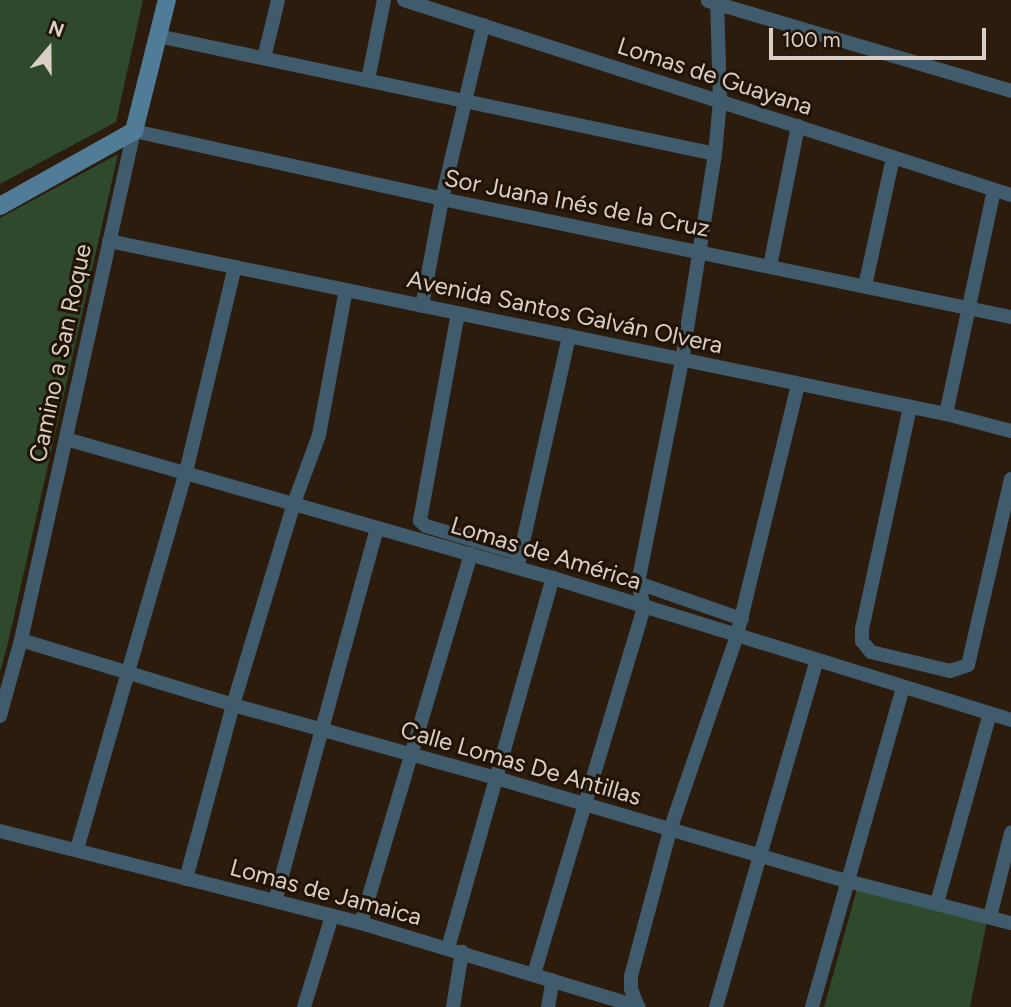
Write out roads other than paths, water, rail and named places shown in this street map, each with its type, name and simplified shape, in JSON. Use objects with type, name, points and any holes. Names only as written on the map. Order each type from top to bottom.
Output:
[{"type":"street","name":"Camino a San Roque","points":[[0,716],[21,640],[134,131],[167,0]]},
{"type":"street","points":[[264,58],[278,0]]},
{"type":"street","points":[[368,80],[384,0]]},
{"type":"street","name":"Lomas de Guayana","points":[[404,0],[1011,195]]},
{"type":"street","points":[[534,974],[644,607],[638,583],[682,360],[715,153],[720,101],[713,1],[1011,91]]},
{"type":"street","points":[[422,306],[442,199],[483,25]]},
{"type":"street","points":[[158,36],[715,153]]},
{"type":"street","points":[[770,266],[798,127]]},
{"type":"street","points":[[0,206],[134,131]]},
{"type":"street","name":"Sor Juana Inés de la Cruz","points":[[134,131],[442,199],[1011,317]]},
{"type":"street","points":[[865,286],[894,158]]},
{"type":"street","points":[[946,414],[994,190]]},
{"type":"street","name":"Avenida Santos Galván Olvera","points":[[109,241],[946,414],[1011,431]]},
{"type":"street","points":[[76,849],[186,472],[235,267]]},
{"type":"street","points":[[186,879],[233,705],[294,503],[319,435],[346,290]]},
{"type":"street","points":[[458,313],[419,515],[426,526],[519,561],[569,336]]},
{"type":"street","points":[[638,1007],[631,989],[631,976],[670,830],[737,635],[798,384]]},
{"type":"street","points":[[910,407],[862,629],[862,641],[878,654],[950,671],[968,665],[1011,479]]},
{"type":"street","name":"Lomas de América","points":[[66,439],[471,554],[519,561],[553,578],[1011,720]]},
{"type":"street","points":[[275,901],[377,528]]},
{"type":"street","points":[[361,923],[471,554]]},
{"type":"street","points":[[453,1007],[455,950],[496,778],[553,578]]},
{"type":"street","points":[[638,583],[741,618]]},
{"type":"street","name":"Calle Lomas De Antillas","points":[[21,640],[233,705],[496,778],[848,881],[1011,923]]},
{"type":"street","points":[[716,1007],[758,855],[817,660]]},
{"type":"street","points":[[812,1007],[903,688]]},
{"type":"street","points":[[937,903],[990,713]]},
{"type":"street","name":"Lomas de Jamaica","points":[[0,831],[361,923],[638,1007]]},
{"type":"street","points":[[990,917],[1011,833]]},
{"type":"street","points":[[304,1007],[332,916]]},
{"type":"street","points":[[548,1007],[552,980]]}]
